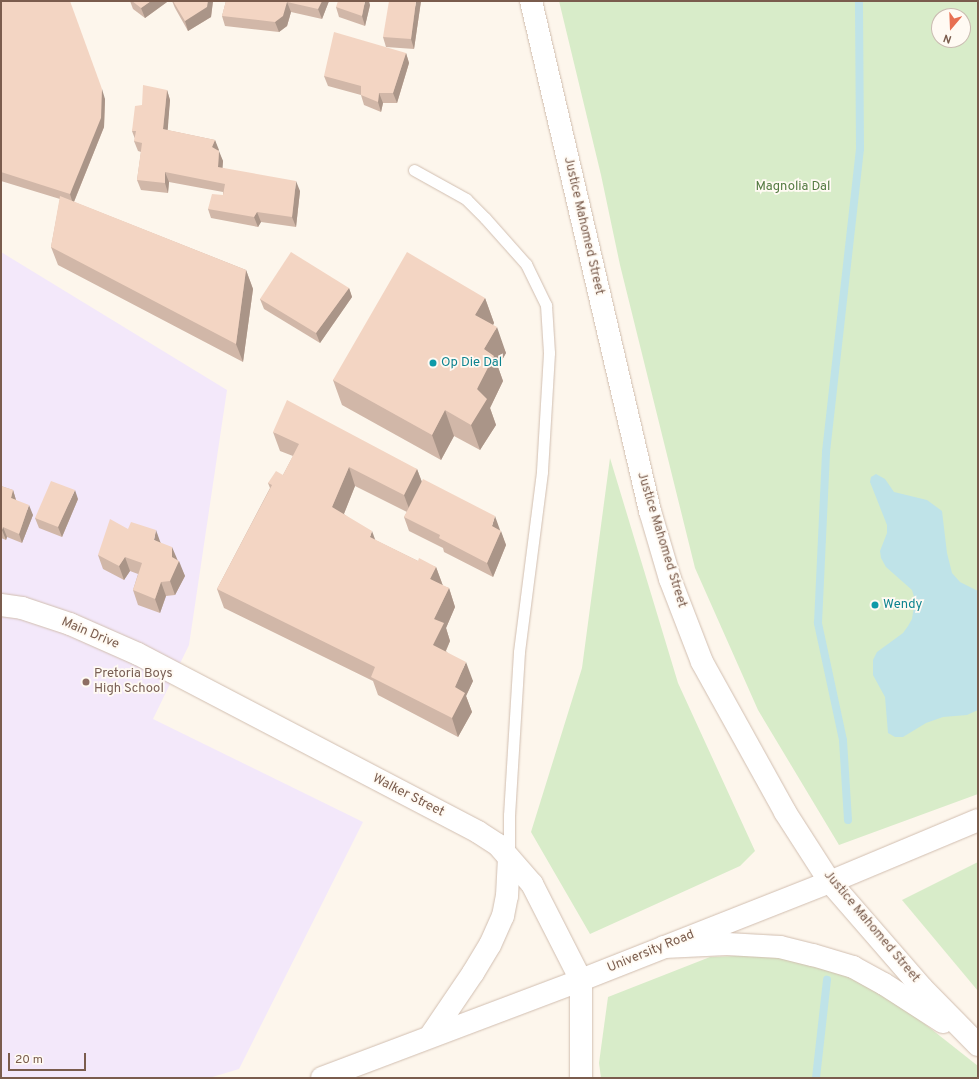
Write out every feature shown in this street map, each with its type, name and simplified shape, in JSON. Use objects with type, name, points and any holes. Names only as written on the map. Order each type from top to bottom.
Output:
[{"type":"street","name":"Justice Mahomed Street","points":[[531,1],[650,511],[670,579],[702,662],[785,812],[830,882],[922,988],[977,1044]]},
{"type":"street","name":"Main Drive","points":[[1,605],[22,608],[70,624],[176,674]]},
{"type":"street","name":"Walker Street","points":[[176,674],[478,832],[498,845],[532,884],[581,980]]},
{"type":"street","name":"University Road","points":[[322,1078],[431,1035],[581,980],[830,882],[978,820]]},
{"type":"street","points":[[431,1035],[490,945],[503,916],[507,896],[509,858]]},
{"type":"street","points":[[664,947],[727,944],[780,946],[853,967],[884,984],[977,1044]]},
{"type":"street","points":[[581,980],[581,1078]]},
{"type":"lane","points":[[414,170],[466,199],[485,218],[526,264],[546,306],[549,353],[542,472],[519,652],[509,816],[509,858]]},
{"type":"shaded area","name":"Pretoria Boys High School","points":[[1,252],[227,390],[189,645],[153,719],[363,822],[239,1069],[209,1078],[1,1078]]},
{"type":"green space","name":"Magnolia Dal","points":[[559,1],[978,1],[978,794],[839,845],[758,710],[695,568],[620,265],[601,175]]},
{"type":"green space","points":[[610,458],[678,683],[755,851],[740,866],[590,934],[531,832],[582,668]]},
{"type":"green space","points":[[978,862],[978,991],[902,900]]},
{"type":"green space","points":[[782,954],[878,987],[978,1066],[978,1078],[601,1078],[599,1063],[608,997],[710,957]]},
{"type":"water","points":[[876,474],[885,479],[894,492],[927,500],[942,511],[947,553],[952,573],[960,582],[978,591],[978,710],[967,715],[943,717],[926,723],[903,737],[895,737],[888,733],[885,697],[873,675],[873,660],[877,652],[903,633],[908,626],[912,619],[915,600],[912,590],[886,567],[881,558],[880,551],[887,533],[887,525],[870,482],[871,477]]},
{"type":"building","points":[[70,1],[102,89],[101,118],[70,194],[1,172],[1,2]]},
{"type":"building","points":[[132,1],[151,1],[141,8]]},
{"type":"building","points":[[173,1],[208,1],[207,7],[185,21]]},
{"type":"building","points":[[226,1],[322,1],[318,9],[287,2],[283,16],[275,22],[222,16]]},
{"type":"building","points":[[338,1],[365,1],[362,16],[336,7]]},
{"type":"building","points":[[389,1],[416,1],[411,39],[383,37]]},
{"type":"building","points":[[334,32],[406,53],[393,93],[379,93],[378,102],[361,95],[361,86],[324,76]]},
{"type":"building","points":[[143,85],[167,90],[163,129],[215,140],[212,147],[219,151],[218,167],[296,181],[292,217],[257,212],[254,217],[208,209],[212,194],[223,195],[225,184],[165,172],[165,183],[137,180],[142,143],[134,141],[136,131],[132,131],[135,106],[142,105]]},
{"type":"building","points":[[60,196],[246,270],[236,344],[51,247]]},
{"type":"building","points":[[291,252],[349,288],[316,333],[260,299]]},
{"type":"building","name":"Op Die Dal","points":[[407,252],[485,298],[475,315],[497,327],[484,349],[494,356],[477,389],[487,399],[471,425],[445,410],[432,435],[333,380]]},
{"type":"building","points":[[287,400],[417,469],[404,495],[349,467],[332,507],[372,531],[370,537],[418,561],[419,558],[436,567],[430,579],[449,588],[434,619],[444,623],[433,645],[466,662],[455,687],[465,693],[452,718],[371,677],[375,667],[217,589],[272,485],[268,483],[276,471],[283,475],[299,444],[273,432]]},
{"type":"building","points":[[423,479],[495,516],[492,526],[501,531],[487,563],[439,538],[440,535],[404,517]]},
{"type":"building","points":[[51,481],[75,490],[58,527],[35,518]]},
{"type":"building","points":[[1,486],[13,490],[11,498],[29,505],[19,534],[3,527],[1,530]]},
{"type":"building","points":[[110,519],[128,529],[131,522],[156,530],[154,540],[172,547],[172,557],[179,561],[170,581],[161,582],[155,599],[133,590],[142,563],[125,557],[119,566],[98,555]]},
{"type":"waterway","points":[[848,820],[843,740],[818,623],[826,452],[860,149],[859,1]]},
{"type":"waterway","points":[[816,1078],[827,980]]},
{"type":"place","name":"Op Die Dal","points":[[433,363]]},
{"type":"place","name":"Wendy","points":[[875,605]]},
{"type":"place","name":"Pretoria Boys High School","points":[[86,682]]}]
